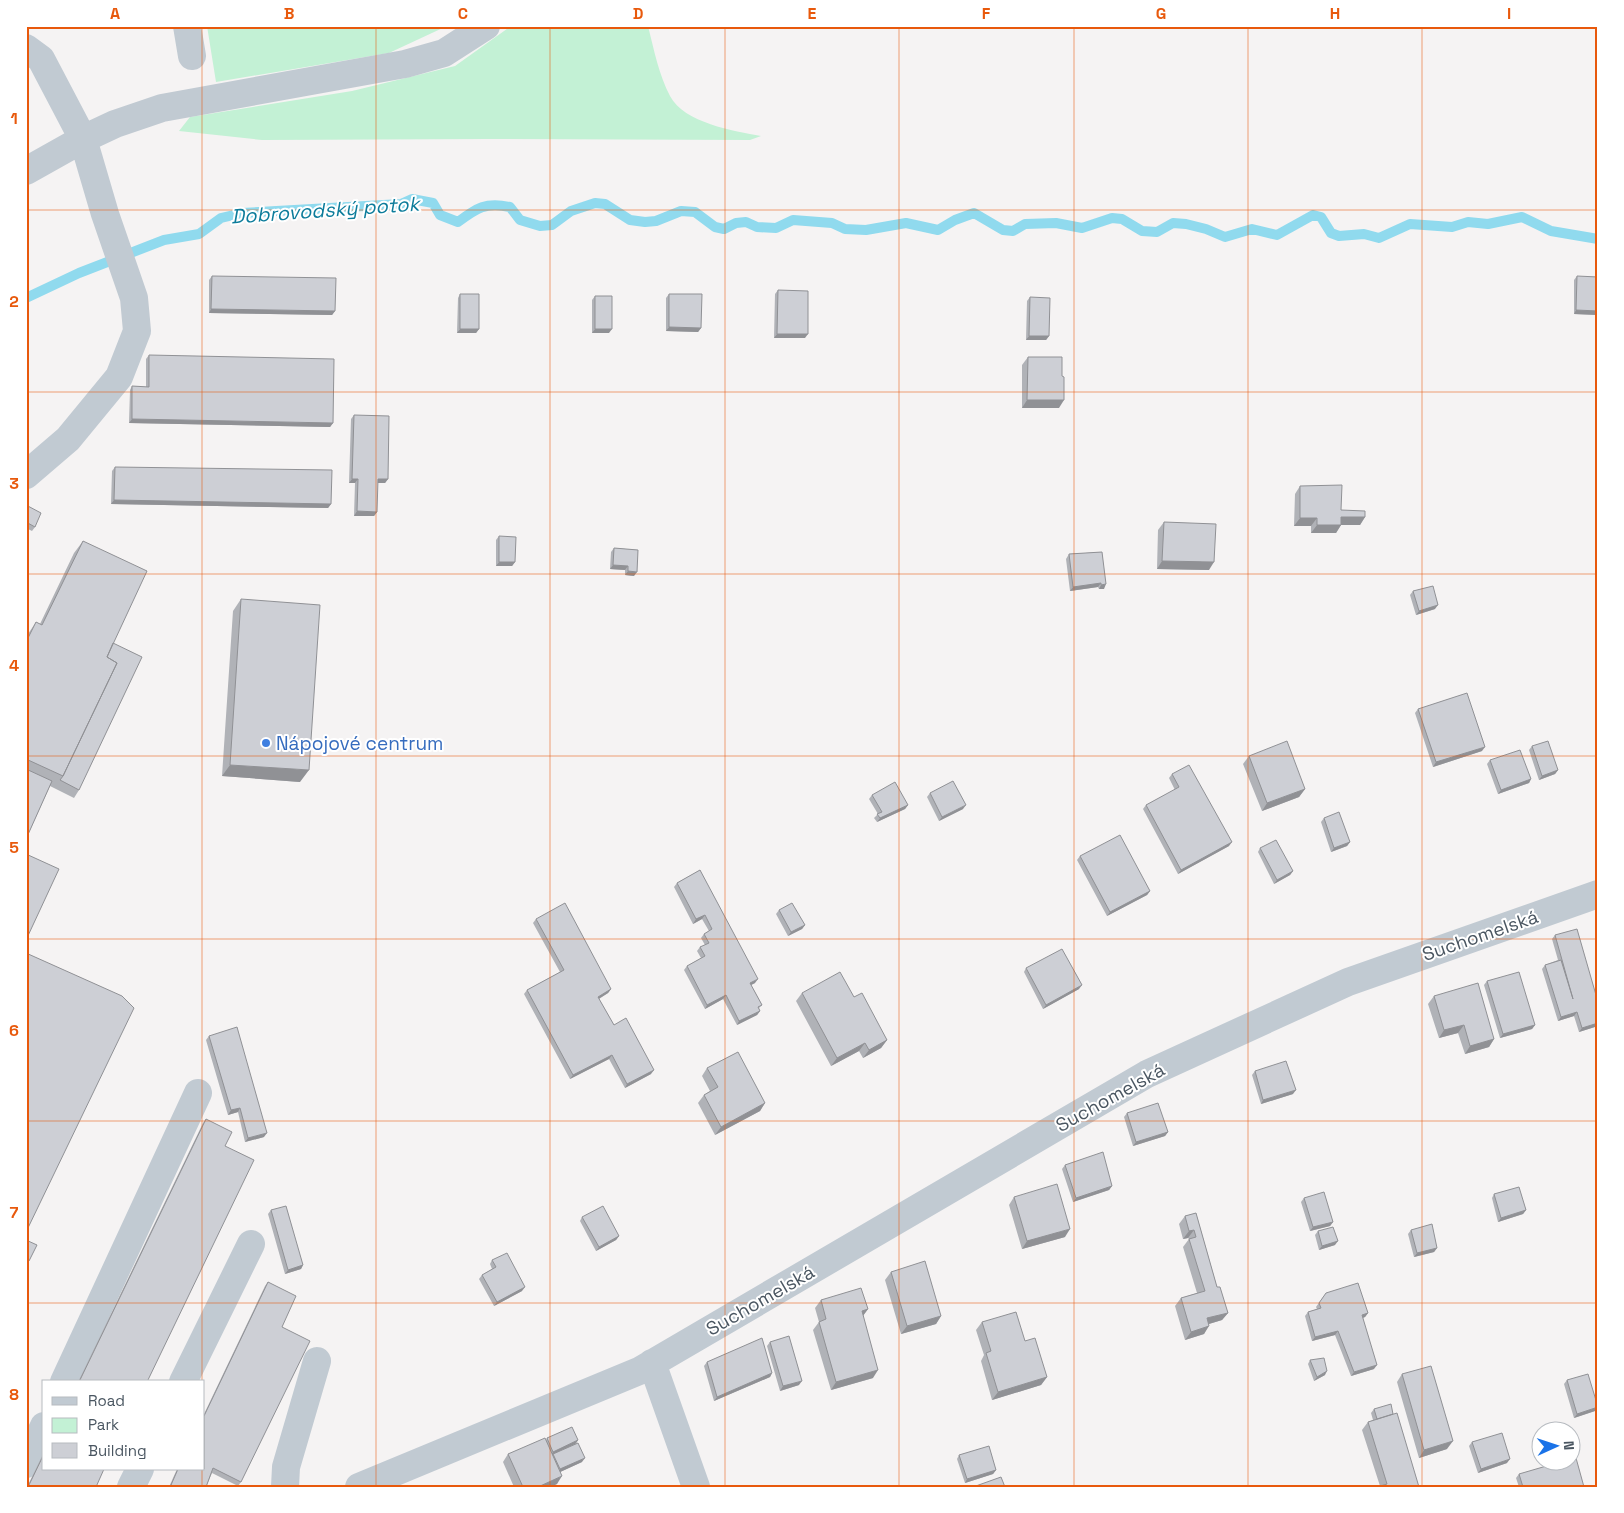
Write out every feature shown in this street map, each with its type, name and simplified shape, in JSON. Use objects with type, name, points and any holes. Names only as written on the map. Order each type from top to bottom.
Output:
[{"type":"street","points":[[187,26],[192,56]]},
{"type":"street","points":[[26,171],[83,138],[115,124],[162,108],[405,64],[444,53],[486,26]]},
{"type":"street","points":[[26,48],[40,59],[83,138],[104,214],[134,298],[137,330],[119,377],[68,439],[26,475]]},
{"type":"street","name":"Suchomelská","points":[[359,1487],[639,1371],[1147,1074],[1348,982],[1598,894]]},
{"type":"street","points":[[65,1380],[198,1093]]},
{"type":"street","points":[[184,1380],[251,1244]]},
{"type":"street","points":[[285,1487],[286,1467],[317,1361]]},
{"type":"street","points":[[652,1363],[696,1487]]},
{"type":"street","points":[[26,1464],[42,1430]]},
{"type":"street","points":[[131,1487],[140,1470]]},
{"type":"green space","points":[[207,26],[447,26],[389,53],[216,82]]},
{"type":"green space","points":[[511,26],[648,26],[663,80],[670,96],[677,105],[686,113],[711,124],[761,136],[750,140],[262,140],[179,131],[190,117],[352,91],[455,66]]},
{"type":"building","points":[[212,276],[336,278],[335,311],[211,309]]},
{"type":"building","points":[[1577,276],[1598,277],[1598,311],[1576,310]]},
{"type":"building","points":[[778,290],[808,291],[808,334],[777,334]]},
{"type":"building","points":[[460,294],[479,294],[479,329],[460,329]]},
{"type":"building","points":[[669,294],[702,294],[701,328],[669,327]]},
{"type":"building","points":[[595,296],[612,296],[612,329],[595,329]]},
{"type":"building","points":[[1030,297],[1050,298],[1049,336],[1029,336]]},
{"type":"building","points":[[149,355],[334,359],[333,423],[132,419],[132,386],[149,387]]},
{"type":"building","points":[[1028,357],[1062,357],[1064,400],[1027,400]]},
{"type":"building","points":[[354,415],[389,416],[388,479],[378,479],[377,512],[357,511],[358,479],[352,479]]},
{"type":"building","points":[[115,467],[332,470],[331,504],[114,500]]},
{"type":"building","points":[[1342,485],[1341,510],[1365,511],[1365,517],[1341,517],[1341,525],[1317,525],[1317,518],[1300,518],[1300,486]]},
{"type":"building","points":[[26,505],[41,513],[35,527],[26,522]]},
{"type":"building","points":[[1164,522],[1216,524],[1214,562],[1162,561]]},
{"type":"building","points":[[499,536],[516,537],[515,562],[499,562]]},
{"type":"building","points":[[83,541],[147,571],[107,657],[117,663],[63,776],[26,759],[26,642],[36,622],[42,625]]},
{"type":"building","points":[[614,548],[638,550],[637,572],[628,571],[628,566],[613,565]]},
{"type":"building","points":[[1102,552],[1106,584],[1073,587],[1069,554]]},
{"type":"building","points":[[1433,586],[1438,605],[1419,611],[1413,591]]},
{"type":"building","points":[[241,599],[320,605],[309,770],[230,765]]},
{"type":"building","points":[[113,643],[142,657],[79,790],[60,780],[117,663],[107,657]]},
{"type":"building","points":[[1467,693],[1485,747],[1436,762],[1418,709]]},
{"type":"building","points":[[1287,741],[1305,789],[1267,803],[1249,756]]},
{"type":"building","points":[[1548,741],[1558,770],[1542,776],[1532,746]]},
{"type":"building","points":[[1520,750],[1531,779],[1501,790],[1490,760]]},
{"type":"building","points":[[1189,765],[1232,842],[1181,870],[1146,805],[1179,787],[1172,774]]},
{"type":"building","points":[[26,769],[52,781],[26,839]]},
{"type":"building","points":[[953,781],[966,805],[942,817],[930,793]]},
{"type":"building","points":[[895,782],[908,805],[880,818],[877,814],[882,812],[872,795]]},
{"type":"building","points":[[1339,812],[1350,842],[1334,848],[1324,818]]},
{"type":"building","points":[[1120,835],[1150,891],[1110,912],[1080,856]]},
{"type":"building","points":[[1276,840],[1293,871],[1277,880],[1260,848]]},
{"type":"building","points":[[26,854],[59,869],[26,940]]},
{"type":"building","points":[[700,870],[758,979],[750,983],[762,1005],[758,1007],[760,1011],[739,1021],[726,995],[707,1005],[687,966],[705,956],[700,947],[709,943],[704,934],[712,929],[705,915],[696,919],[677,883]]},
{"type":"building","points":[[565,903],[611,989],[598,997],[614,1025],[626,1018],[654,1070],[627,1084],[612,1055],[573,1075],[527,990],[564,970],[536,919]]},
{"type":"building","points":[[792,903],[805,925],[791,932],[779,910]]},
{"type":"building","points":[[1577,929],[1598,1002],[1598,1023],[1582,1028],[1577,1012],[1561,1017],[1545,965],[1561,960],[1573,999],[1555,935]]},
{"type":"building","points":[[1062,949],[1082,985],[1046,1005],[1026,968]]},
{"type":"building","points":[[26,953],[122,996],[134,1008],[26,1232]]},
{"type":"building","points":[[840,972],[854,997],[862,993],[887,1040],[869,1050],[865,1043],[837,1058],[802,993]]},
{"type":"building","points":[[1519,972],[1535,1025],[1503,1034],[1487,981]]},
{"type":"building","points":[[1478,983],[1494,1039],[1470,1046],[1464,1025],[1444,1030],[1434,996]]},
{"type":"building","points":[[237,1027],[267,1133],[248,1138],[240,1108],[231,1110],[209,1036]]},
{"type":"building","points":[[738,1052],[765,1103],[721,1127],[704,1095],[718,1087],[707,1068]]},
{"type":"building","points":[[1286,1061],[1296,1090],[1263,1100],[1255,1071]]},
{"type":"building","points":[[1158,1103],[1168,1132],[1136,1142],[1127,1113]]},
{"type":"building","points":[[206,1119],[232,1132],[225,1146],[254,1160],[148,1380],[80,1380]]},
{"type":"building","points":[[1103,1152],[1112,1186],[1076,1198],[1065,1165]]},
{"type":"building","points":[[1057,1184],[1070,1229],[1027,1241],[1014,1197]]},
{"type":"building","points":[[1519,1187],[1526,1210],[1501,1218],[1494,1194]]},
{"type":"building","points":[[1324,1192],[1333,1222],[1313,1227],[1304,1198]]},
{"type":"building","points":[[286,1206],[303,1265],[288,1270],[271,1210]]},
{"type":"building","points":[[603,1206],[619,1236],[599,1247],[582,1217]]},
{"type":"building","points":[[1196,1213],[1217,1287],[1220,1287],[1228,1313],[1207,1318],[1209,1326],[1191,1332],[1181,1298],[1205,1291],[1189,1239],[1196,1237],[1194,1230],[1189,1231],[1185,1216]]},
{"type":"building","points":[[1432,1224],[1437,1248],[1417,1253],[1411,1230]]},
{"type":"building","points":[[1333,1227],[1338,1241],[1322,1246],[1318,1231]]},
{"type":"building","points":[[26,1240],[37,1245],[29,1261],[26,1260]]},
{"type":"building","points":[[507,1253],[525,1287],[497,1302],[482,1275],[496,1267],[492,1260]]},
{"type":"building","points":[[925,1261],[941,1316],[907,1326],[891,1272]]},
{"type":"building","points":[[268,1282],[296,1296],[282,1327],[310,1341],[241,1482],[213,1468],[206,1487],[175,1487],[171,1485],[178,1470],[205,1470],[205,1414]]},
{"type":"building","points":[[1358,1283],[1368,1313],[1362,1315],[1377,1365],[1354,1372],[1338,1331],[1315,1337],[1308,1312],[1321,1308],[1319,1303],[1326,1293]]},
{"type":"building","points":[[861,1288],[868,1309],[862,1311],[878,1370],[836,1382],[819,1322],[826,1319],[821,1300]]},
{"type":"building","points":[[1016,1312],[1025,1341],[1035,1338],[1047,1377],[998,1392],[986,1353],[991,1351],[982,1322]]},
{"type":"building","points":[[789,1336],[802,1381],[783,1386],[770,1342]]},
{"type":"building","points":[[762,1338],[772,1373],[717,1397],[707,1362]]},
{"type":"building","points":[[1324,1358],[1327,1371],[1317,1377],[1310,1360]]},
{"type":"building","points":[[1431,1366],[1453,1441],[1424,1450],[1402,1374]]},
{"type":"building","points":[[1588,1374],[1598,1407],[1577,1414],[1567,1380]]},
{"type":"building","points":[[1391,1404],[1393,1414],[1377,1419],[1374,1409]]},
{"type":"building","points":[[1397,1413],[1419,1487],[1377,1487],[1387,1484],[1368,1422]]},
{"type":"building","points":[[572,1427],[578,1440],[553,1452],[547,1438]]},
{"type":"building","points":[[1502,1433],[1510,1459],[1481,1469],[1472,1442]]},
{"type":"building","points":[[545,1438],[562,1476],[538,1487],[523,1487],[508,1454]]},
{"type":"building","points":[[578,1443],[585,1458],[560,1469],[553,1454]]},
{"type":"building","points":[[989,1446],[996,1470],[967,1479],[959,1455]]},
{"type":"building","points":[[42,1458],[42,1470],[104,1470],[96,1487],[28,1487]]},
{"type":"building","points":[[1533,1470],[1579,1470],[1584,1487],[1523,1487],[1519,1474]]},
{"type":"building","points":[[1001,1477],[1005,1487],[973,1487]]},
{"type":"waterway","name":"Dobrovodský potok","points":[[26,298],[79,273],[164,240],[199,234],[221,218],[242,213],[401,204],[412,199],[433,203],[440,215],[458,222],[482,207],[494,205],[510,207],[520,220],[540,226],[552,225],[571,211],[595,203],[605,204],[630,220],[645,222],[656,221],[681,211],[695,212],[715,227],[724,229],[736,223],[746,222],[757,227],[776,228],[793,220],[832,223],[845,229],[866,230],[906,223],[938,230],[955,220],[974,213],[1003,230],[1013,231],[1025,224],[1056,223],[1082,228],[1112,218],[1122,219],[1142,231],[1157,232],[1173,223],[1206,229],[1225,237],[1252,229],[1277,235],[1313,215],[1321,217],[1331,233],[1339,236],[1364,234],[1379,238],[1410,224],[1452,227],[1468,222],[1488,224],[1522,217],[1551,231],[1598,239]]},
{"type":"place","name":"Nápojové centrum","points":[[266,743]]}]
